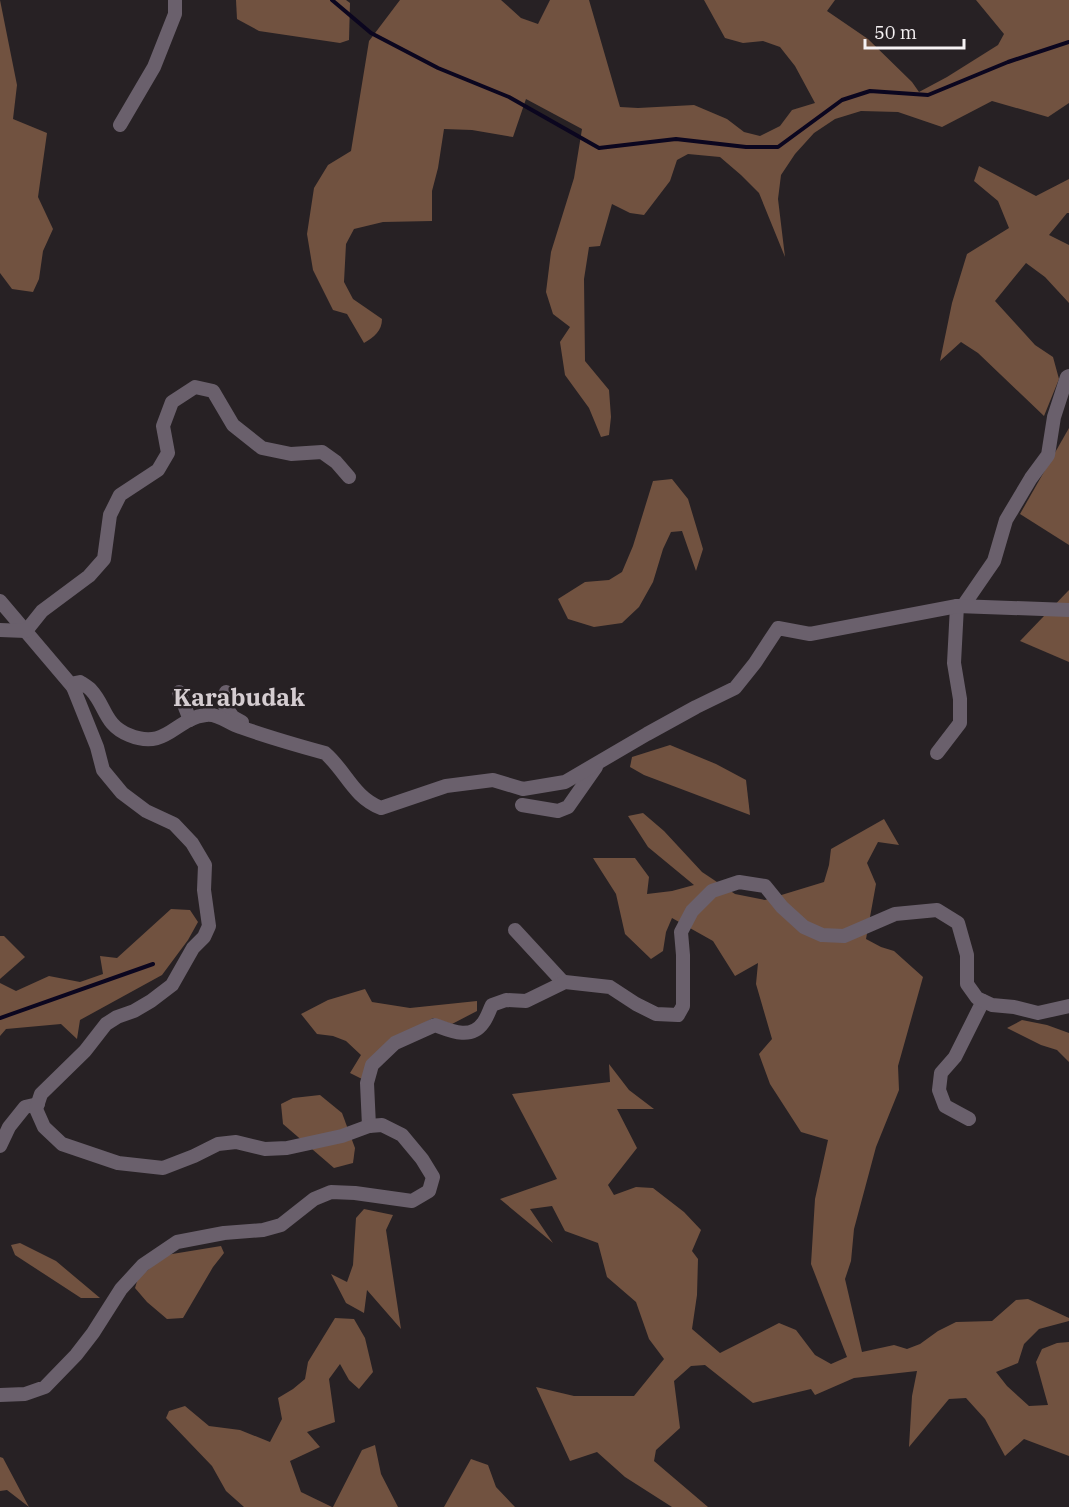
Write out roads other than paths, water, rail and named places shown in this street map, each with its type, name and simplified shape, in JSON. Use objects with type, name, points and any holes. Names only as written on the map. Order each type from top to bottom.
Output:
[{"type":"street","points":[[120,125],[154,67],[175,14],[175,0]]},
{"type":"street","points":[[937,753],[960,723],[960,699],[954,663],[960,606],[994,561],[1006,520],[1048,455],[1054,417],[1069,376]]},
{"type":"street","points":[[26,631],[42,611],[89,576],[104,559],[110,515],[120,495],[158,470],[168,453],[163,426],[172,402],[195,387],[213,391],[233,426],[262,448],[291,454],[321,452],[336,462],[349,477]]},
{"type":"street","points":[[0,601],[74,687],[97,747],[103,770],[122,793],[146,811],[174,824],[192,843],[205,865],[204,890],[209,926],[204,937],[193,948],[172,985],[143,1006],[106,1024],[85,1051],[41,1094],[36,1109],[44,1127],[62,1144],[118,1163],[163,1168],[218,1144],[236,1142],[265,1149],[287,1149],[342,1136],[369,1126],[382,1125],[402,1135],[422,1159],[433,1177],[429,1191],[412,1201],[331,1192],[314,1199],[281,1225],[263,1230],[224,1233],[177,1242],[143,1265],[121,1289],[76,1355],[45,1387],[25,1394],[0,1395]]},
{"type":"street","points":[[74,687],[75,683],[80,682],[91,689],[112,725],[129,735],[145,739],[160,738],[190,720],[207,714],[223,718],[236,726],[325,753],[358,793],[370,804],[381,808],[446,786],[493,780],[523,789],[565,782],[647,734],[735,688],[778,628],[810,634],[960,606],[1069,610]]},
{"type":"street","points":[[0,630],[26,631]]},
{"type":"street","points":[[179,692],[190,720]]},
{"type":"street","points":[[226,692],[225,706],[233,717],[262,734]]},
{"type":"street","points":[[522,805],[558,811],[568,807],[601,761]]},
{"type":"street","points":[[369,1126],[367,1083],[372,1065],[395,1043],[435,1025],[456,1033],[471,1033],[483,1024],[492,1005],[506,1000],[526,1001],[563,982],[610,987],[656,1014],[678,1015],[682,1006],[681,932],[692,911],[712,891],[739,882],[765,886],[782,907],[804,927],[822,935],[844,936],[895,914],[937,910],[958,923],[967,955],[967,984],[977,998],[992,1005],[1038,1013],[1069,1006]]},
{"type":"street","points":[[515,930],[563,982]]},
{"type":"street","points":[[969,1119],[945,1107],[939,1090],[940,1073],[955,1057],[983,1001]]},
{"type":"street","points":[[0,1146],[9,1127],[25,1107],[38,1104]]},
{"type":"waterway","points":[[332,0],[371,33],[438,68],[509,97],[599,148],[676,139],[746,147],[778,147],[842,100],[870,91],[928,95],[1008,62],[1069,42]]},
{"type":"waterway","points":[[0,1018],[153,964]]},
{"type":"district","name":"Karabudak","points":[[239,698]]}]
